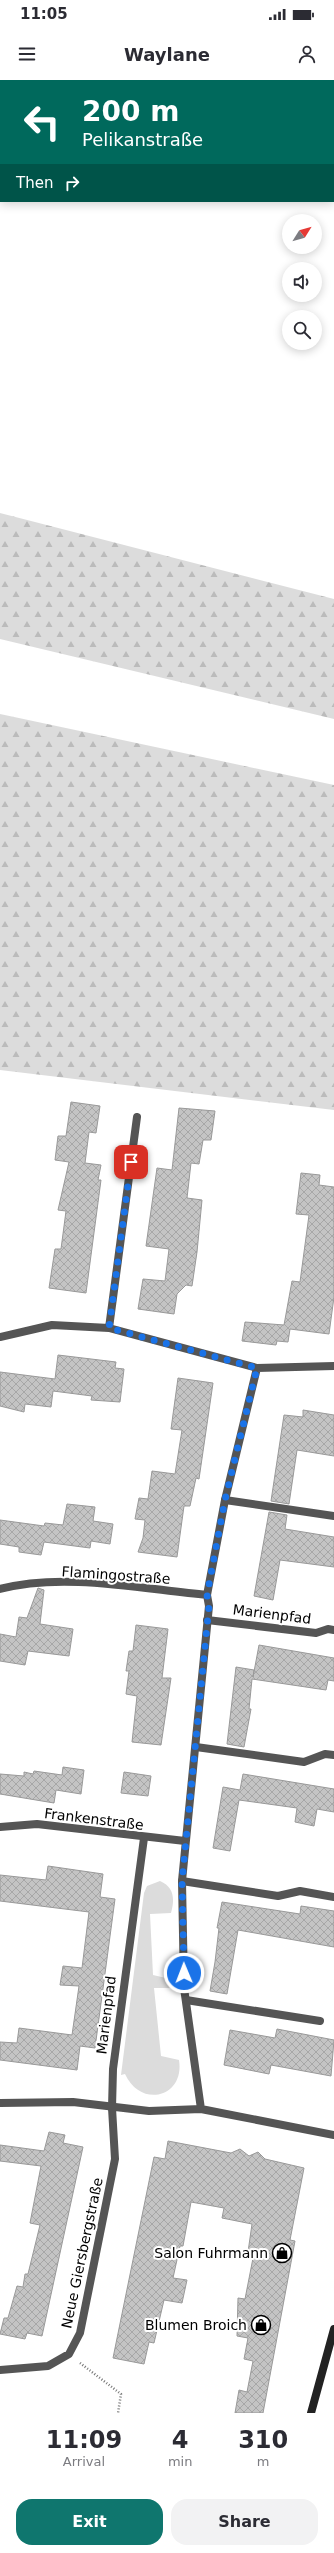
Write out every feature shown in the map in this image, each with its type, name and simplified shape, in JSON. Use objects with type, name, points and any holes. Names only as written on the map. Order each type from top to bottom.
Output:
[{"type":"main road","points":[[311,2413],[334,2329]]},
{"type":"street","points":[[109,1328],[137,1117]]},
{"type":"street","points":[[0,1336],[52,1325],[109,1328],[257,1368],[334,1366]]},
{"type":"street","points":[[201,2109],[186,2000],[182,1881],[185,1841],[196,1747],[207,1620],[207,1595],[225,1500],[257,1368]]},
{"type":"street","points":[[225,1500],[334,1516]]},
{"type":"street","name":"Flamingostraße","points":[[0,1589],[17,1584],[74,1582],[207,1595]]},
{"type":"street","name":"Marienpfad","points":[[207,1620],[316,1633],[328,1629],[334,1630]]},
{"type":"street","points":[[196,1747],[304,1762],[325,1754],[334,1755]]},
{"type":"street","name":"Frankenstraße","points":[[0,1827],[37,1824],[144,1838],[185,1841]]},
{"type":"street","name":"Marienpfad","points":[[112,2108],[112,2069],[144,1838]]},
{"type":"street","points":[[182,1881],[278,1896],[300,1891],[334,1897]]},
{"type":"street","points":[[186,2000],[320,2020]]},
{"type":"street","points":[[0,2103],[73,2102],[112,2108],[149,2111],[201,2109],[334,2135]]},
{"type":"street","name":"Neue Giersbergstraße","points":[[69,2354],[80,2333],[88,2303],[115,2160],[112,2108]]},
{"type":"street","points":[[0,2370],[48,2366],[69,2354]]},
{"type":"path","points":[[69,2354],[121,2394],[118,2413]]},
{"type":"green space","points":[[0,513],[334,599],[334,719],[0,639]]},
{"type":"green space","points":[[0,714],[334,785],[334,1110],[0,1070]]},
{"type":"green space","points":[[160,1881],[171,1890],[173,1903],[171,1913],[150,1914],[153,1975],[170,1979],[171,1988],[154,1988],[161,2056],[179,2060],[179,2073],[175,2083],[169,2090],[160,2094],[151,2095],[141,2092],[132,2085],[125,2074],[121,2075],[144,1893],[147,1886]]},
{"type":"building","points":[[71,1102],[100,1106],[96,1133],[89,1132],[85,1163],[101,1165],[98,1180],[101,1180],[86,1293],[49,1288],[55,1249],[61,1249],[66,1211],[58,1210],[69,1162],[55,1160],[58,1136],[66,1136]]},
{"type":"building","points":[[179,1108],[215,1111],[211,1140],[203,1140],[199,1164],[191,1163],[187,1198],[202,1200],[197,1252],[192,1286],[186,1285],[177,1294],[174,1314],[138,1309],[143,1279],[165,1281],[169,1249],[146,1246],[157,1168],[172,1170]]},
{"type":"building","points":[[301,1173],[320,1175],[319,1185],[334,1187],[334,1297],[329,1334],[290,1329],[288,1342],[277,1341],[276,1345],[242,1341],[245,1322],[284,1325],[292,1281],[300,1282],[309,1215],[296,1214]]},
{"type":"building","points":[[58,1355],[116,1362],[115,1368],[124,1369],[120,1402],[91,1400],[92,1396],[53,1391],[51,1407],[25,1404],[24,1412],[0,1406],[0,1372],[55,1379]]},
{"type":"building","points":[[178,1378],[213,1383],[199,1479],[196,1478],[190,1506],[184,1506],[177,1557],[138,1552],[143,1538],[145,1520],[135,1519],[139,1498],[148,1499],[152,1471],[175,1474],[182,1430],[171,1429]]},
{"type":"building","points":[[303,1410],[334,1415],[334,1456],[297,1450],[289,1504],[271,1501],[284,1415],[303,1417]]},
{"type":"building","points":[[67,1504],[95,1507],[93,1521],[113,1524],[110,1544],[91,1541],[90,1548],[44,1542],[41,1555],[19,1552],[19,1547],[0,1544],[0,1520],[44,1526],[45,1523],[63,1525]]},
{"type":"building","points":[[269,1512],[287,1515],[285,1529],[334,1537],[334,1567],[280,1560],[273,1600],[254,1596]]},
{"type":"building","points":[[38,1588],[44,1590],[40,1624],[73,1629],[69,1656],[28,1651],[25,1665],[0,1661],[0,1634],[16,1637],[19,1617],[27,1618]]},
{"type":"building","points":[[136,1625],[168,1629],[162,1678],[171,1678],[161,1745],[132,1742],[137,1696],[126,1694],[129,1671],[126,1671],[129,1651],[133,1651]]},
{"type":"building","points":[[259,1645],[334,1658],[334,1681],[328,1680],[326,1690],[252,1679],[249,1709],[251,1709],[244,1747],[227,1744],[236,1667],[254,1670],[253,1677]]},
{"type":"building","points":[[63,1767],[84,1770],[81,1794],[56,1790],[54,1803],[0,1794],[0,1774],[24,1776],[24,1772],[33,1774],[34,1771],[62,1775]]},
{"type":"building","points":[[124,1772],[151,1776],[148,1796],[121,1793]]},
{"type":"building","points":[[243,1774],[334,1789],[334,1812],[317,1809],[314,1826],[295,1822],[297,1808],[239,1800],[230,1851],[213,1848],[223,1787],[240,1790]]},
{"type":"building","points":[[48,1866],[103,1874],[100,1897],[115,1899],[95,2048],[80,2046],[77,2070],[0,2060],[0,2042],[17,2043],[19,2028],[72,2035],[79,1986],[60,1985],[63,1966],[82,1968],[89,1912],[0,1901],[0,1875],[46,1880]]},
{"type":"building","points":[[222,1902],[300,1914],[301,1906],[334,1911],[334,1947],[238,1930],[227,1994],[210,1991],[219,1928],[217,1928]]},
{"type":"building","points":[[277,2029],[334,2040],[331,2076],[271,2065],[269,2074],[224,2065],[230,2030],[275,2038]]},
{"type":"building","points":[[49,2132],[65,2135],[63,2143],[83,2147],[42,2336],[27,2333],[25,2339],[0,2334],[4,2318],[8,2318],[17,2286],[23,2287],[25,2274],[28,2274],[40,2225],[30,2223],[41,2166],[0,2161],[0,2145],[44,2151]]},
{"type":"building","points":[[168,2141],[231,2153],[240,2149],[249,2156],[258,2152],[265,2159],[304,2168],[290,2240],[295,2241],[263,2413],[235,2413],[239,2390],[247,2392],[253,2361],[244,2359],[248,2338],[237,2336],[238,2298],[245,2299],[254,2253],[248,2252],[252,2224],[222,2218],[224,2208],[191,2202],[183,2246],[180,2246],[173,2278],[187,2280],[182,2303],[164,2300],[154,2343],[149,2342],[144,2364],[113,2358],[154,2157],[165,2159]]},
{"type":"place","name":"Salon Fuhrmann","points":[[282,2253]]},
{"type":"place","name":"Blumen Broich","points":[[261,2325]]},
{"type":"route","points":[[131,1162],[109,1328],[257,1368],[225,1500],[207,1595],[209,1606],[182,1881],[184,1973]]}]
